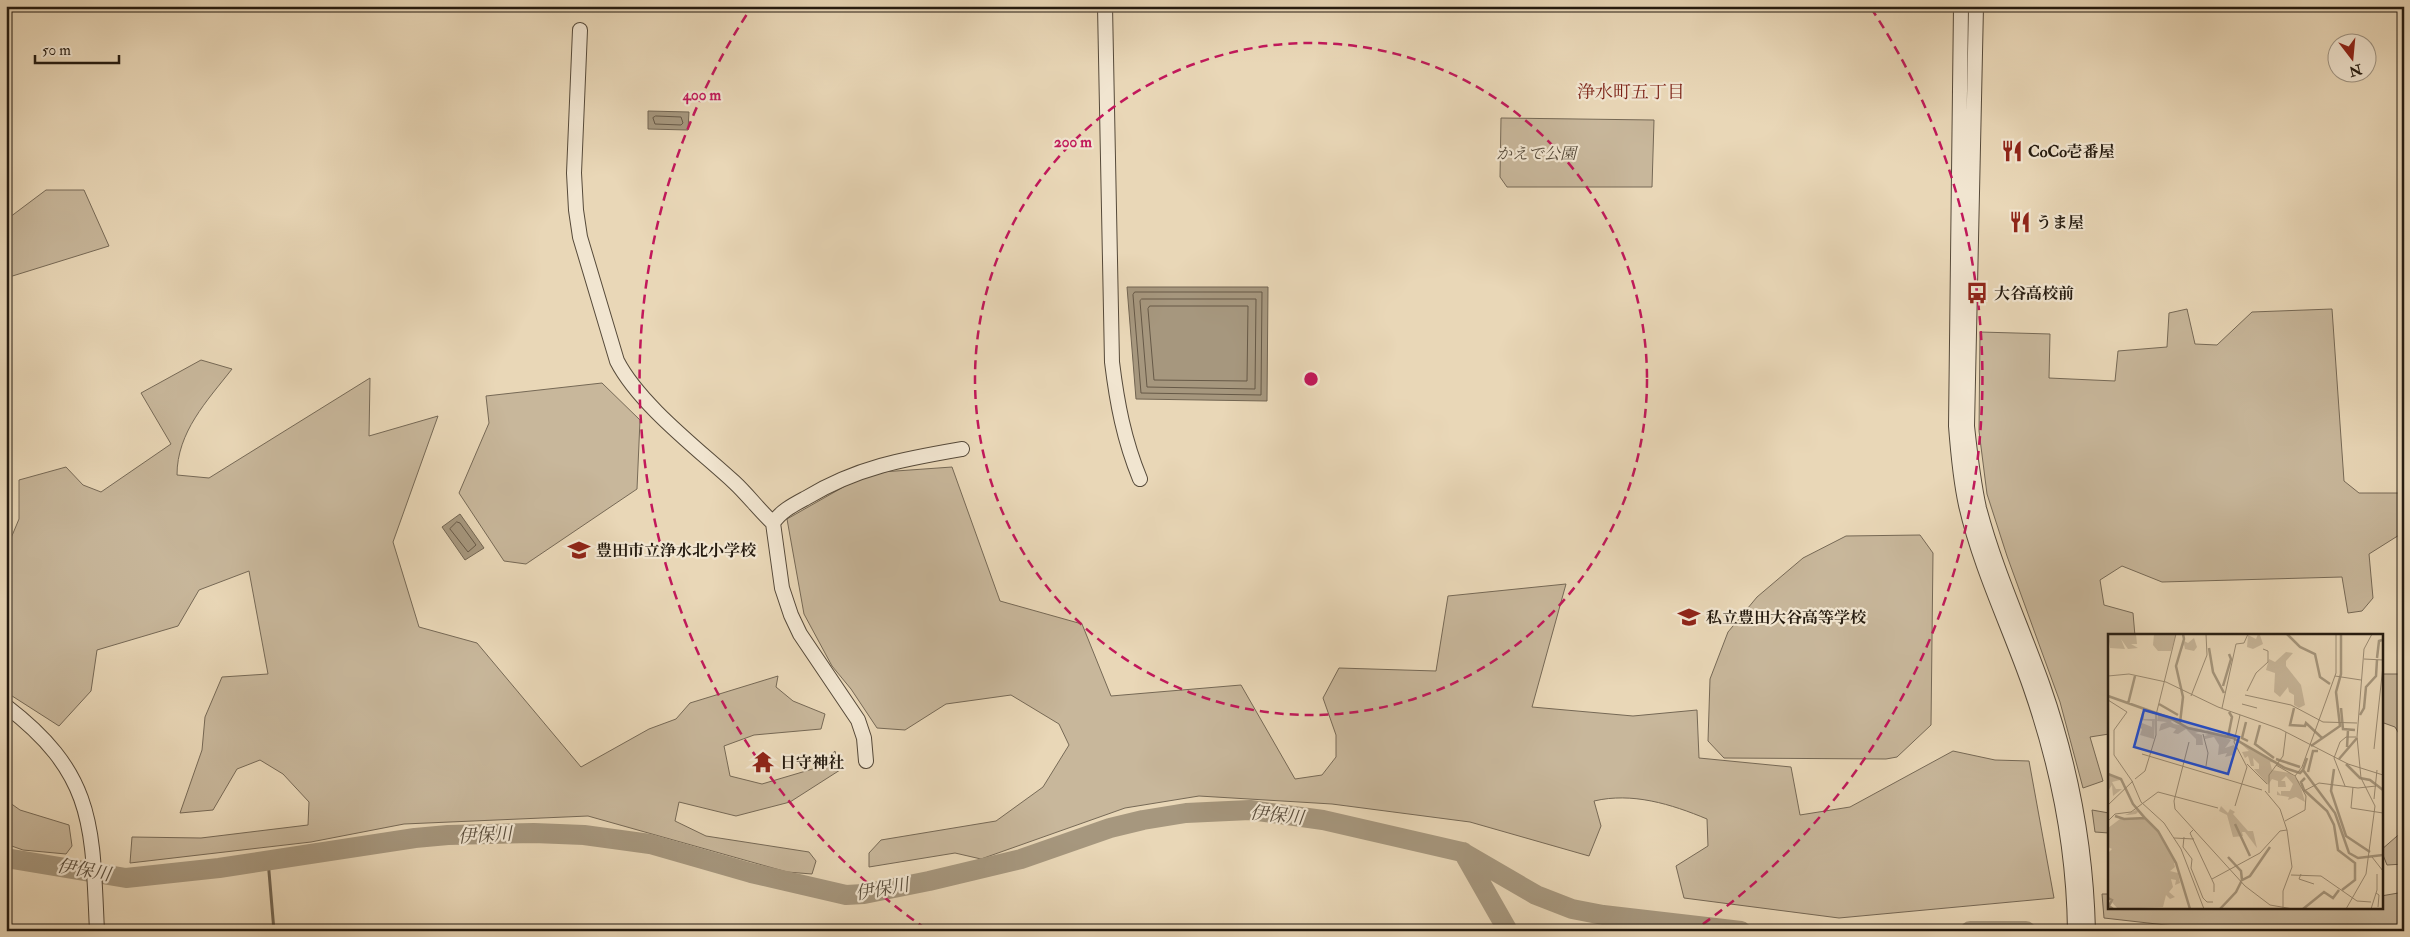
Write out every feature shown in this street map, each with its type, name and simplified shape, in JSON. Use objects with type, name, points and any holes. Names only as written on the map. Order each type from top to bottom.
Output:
[{"type":"street","points":[[1105,6],[1112,362],[1119,415],[1127,446],[1140,479]]},
{"type":"street","points":[[1962,6],[1956,426],[1959,466],[1966,506],[1979,547],[2031,688],[2048,745],[2063,805],[2088,931]]},
{"type":"street","points":[[1976,6],[1968,426],[1971,466],[1980,508],[1993,551],[2043,686],[2058,735],[2082,837],[2081,897],[2075,931]]},
{"type":"street","points":[[580,30],[574,173],[576,210],[580,237],[617,361],[628,380],[647,401],[737,485],[757,509],[773,523],[782,588],[791,615],[800,634],[858,720],[864,738],[866,761]]},
{"type":"street","points":[[773,523],[786,509],[824,487],[852,474],[902,459],[962,449]]},
{"type":"street","points":[[6,706],[31,725],[60,756],[77,785],[91,831],[98,931]]},
{"type":"green space","name":"かえで公園","points":[[1501,118],[1654,120],[1652,187],[1507,187],[1500,177]]},
{"type":"green space","points":[[46,190],[84,190],[109,246],[6,278],[6,220]]},
{"type":"green space","points":[[2187,309],[2195,344],[2217,345],[2252,312],[2332,309],[2344,481],[2359,493],[2404,493],[2404,532],[2369,554],[2373,598],[2362,611],[2348,613],[2342,577],[2162,582],[2122,566],[2100,580],[2104,605],[2133,613],[2135,634],[2108,634],[2108,734],[2090,737],[2103,781],[2083,788],[2060,702],[2007,556],[1987,494],[1979,431],[1980,332],[2050,334],[2049,378],[2115,381],[2118,351],[2167,347],[2169,313]]},
{"type":"green space","points":[[201,360],[232,369],[204,405],[188,431],[178,459],[177,475],[209,478],[370,378],[369,436],[438,416],[393,542],[419,627],[477,643],[581,767],[649,729],[676,719],[690,703],[778,676],[776,687],[793,701],[825,714],[821,729],[754,735],[724,746],[730,776],[762,784],[816,768],[835,751],[840,770],[790,802],[736,816],[679,802],[675,821],[706,836],[809,852],[816,861],[812,874],[787,872],[588,816],[404,824],[311,842],[130,863],[132,837],[201,838],[308,825],[309,802],[283,774],[260,760],[237,769],[213,810],[180,813],[202,750],[205,717],[222,677],[268,674],[249,571],[199,590],[178,626],[97,650],[91,691],[59,726],[9,694],[6,689],[6,550],[19,519],[19,480],[66,467],[83,485],[101,492],[171,444],[141,393]]},
{"type":"green space","points":[[602,383],[640,420],[637,489],[526,564],[504,561],[459,493],[489,423],[486,396]]},
{"type":"green space","points":[[952,467],[1000,601],[1082,624],[1111,696],[1241,685],[1295,779],[1322,775],[1336,757],[1336,735],[1323,698],[1339,668],[1436,671],[1448,596],[1566,584],[1532,707],[1633,716],[1697,710],[1699,758],[1791,767],[1800,815],[1850,807],[1953,751],[1995,760],[2029,761],[2054,898],[1839,918],[1684,898],[1676,866],[1708,846],[1707,819],[1665,804],[1623,798],[1594,801],[1601,826],[1589,856],[1470,822],[1332,804],[1199,796],[1125,808],[981,859],[955,853],[869,867],[869,853],[881,840],[996,821],[1043,787],[1069,745],[1059,724],[1011,695],[946,704],[905,730],[877,728],[851,689],[832,666],[804,614],[787,519],[868,473]]},
{"type":"green space","points":[[1920,535],[1933,553],[1931,725],[1897,757],[1886,759],[1724,758],[1708,741],[1710,679],[1728,632],[1757,597],[1803,558],[1846,536]]},
{"type":"green space","points":[[2382,674],[2404,674],[2404,742],[2395,727],[2382,722]]},
{"type":"green space","points":[[6,800],[20,810],[69,825],[72,846],[66,854],[23,850],[6,844]]},
{"type":"green space","points":[[2092,810],[2108,813],[2108,833],[2095,832]]},
{"type":"green space","points":[[2404,830],[2404,864],[2387,865],[2382,849]]},
{"type":"green space","points":[[2404,892],[2404,927],[2201,929],[2104,918],[2102,894],[2108,894],[2108,910],[2382,910],[2382,896]]},
{"type":"water","points":[[648,111],[689,112],[688,130],[648,129]]},
{"type":"water","points":[[1127,287],[1268,287],[1267,401],[1136,399]]},
{"type":"water","points":[[460,514],[484,548],[465,560],[442,527]]},
{"type":"waterway","name":"伊保川","points":[[6,858],[126,878],[219,868],[415,838],[448,835],[534,833],[584,835],[650,844],[751,873],[846,895],[864,894],[929,881],[1021,859],[1110,828],[1143,820],[1186,813],[1250,810],[1323,820],[1462,852],[1536,895],[1572,909],[1603,915],[1741,931]]},
{"type":"waterway","points":[[1463,852],[1508,931]]},
{"type":"waterway","points":[[268,860],[274,931]]},
{"type":"waterway","name":"伊保川","points":[[1970,931],[2026,931]]},
{"type":"place","name":"CoCo壱番屋","points":[[2012,151]]},
{"type":"place","name":"うま屋","points":[[2020,222]]},
{"type":"place","name":"大谷高校前","points":[[1977,293]]},
{"type":"place","name":"豊田市立浄水北小学校","points":[[579,550]]},
{"type":"place","name":"私立豊田大谷高等学校","points":[[1689,617]]},
{"type":"place","name":"日守神社","points":[[763,762]]},
{"type":"district","name":"浄水町五丁目","points":[[1631,92]]}]
